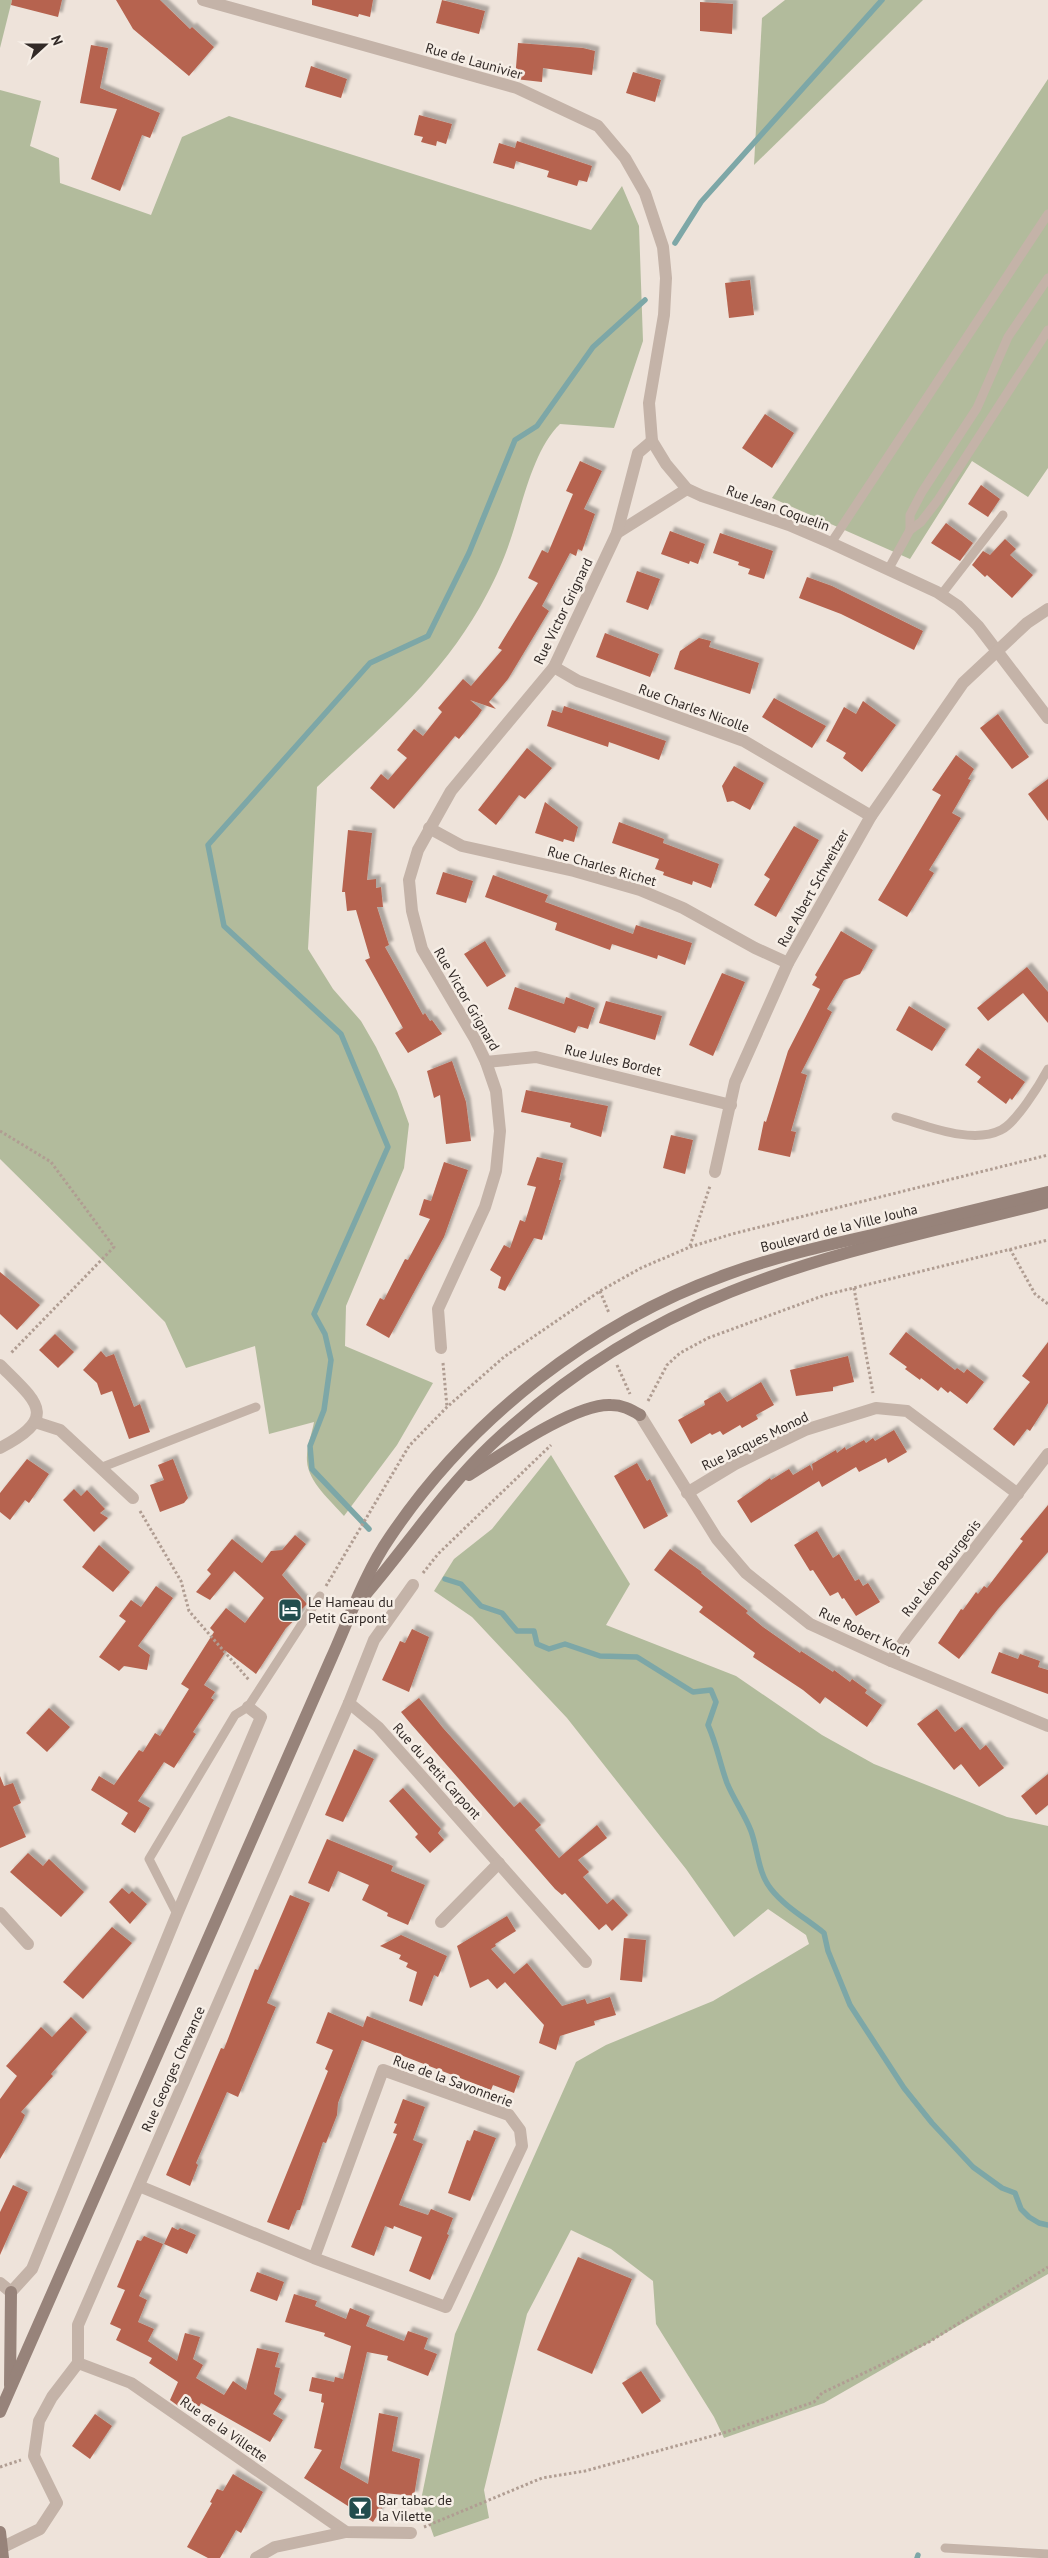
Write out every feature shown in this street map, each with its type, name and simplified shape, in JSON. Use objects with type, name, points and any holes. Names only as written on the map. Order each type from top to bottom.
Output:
[{"type":"main road","name":"Boulevard de la Ville Jouha","points":[[0,2412],[380,1552],[440,1472],[479,1431],[569,1357],[651,1307],[726,1274],[815,1247],[1048,1192]]},
{"type":"main road","name":"Boulevard de la Ville Jouha","points":[[355,1606],[398,1557],[452,1485],[491,1445],[574,1376],[645,1333],[731,1291],[801,1268],[1048,1202]]},
{"type":"main road","points":[[452,1485],[577,1412],[610,1404],[628,1407],[640,1415]]},
{"type":"main road","points":[[10,2390],[11,2292]]},
{"type":"main road","points":[[0,2532],[3,2553]]},
{"type":"street","name":"Rue de Launivier","points":[[203,0],[517,88],[598,126],[625,158],[645,193],[663,247]]},
{"type":"street","name":"Rue Jean Coquelin","points":[[663,247],[666,278],[664,315],[648,403],[652,441],[666,464],[687,489],[702,496],[789,525],[831,543],[941,595],[958,606],[978,626],[1048,718]]},
{"type":"street","name":"Rue Victor Grignard","points":[[441,1348],[438,1309],[485,1207],[496,1171],[500,1131],[496,1091],[486,1062],[422,949],[412,910],[409,880],[418,850],[451,791],[554,667],[617,533],[638,453],[652,441]]},
{"type":"street","points":[[617,533],[687,489]]},
{"type":"street","name":"Rue Albert Schweitzer","points":[[715,1172],[735,1082],[788,963],[871,816],[964,683],[1028,623],[1048,609]]},
{"type":"street","name":"Rue Charles Nicolle","points":[[554,667],[578,681],[744,741],[871,816]]},
{"type":"street","name":"Rue Charles Richet","points":[[429,828],[462,846],[574,871],[640,890],[682,908],[755,948],[788,963]]},
{"type":"street","name":"Rue Jules Bordet","points":[[486,1062],[536,1058],[731,1105]]},
{"type":"street","points":[[0,1448],[29,1430],[35,1422],[38,1412],[34,1400],[2,1362]]},
{"type":"street","name":"Rue Jacques Monod","points":[[687,1493],[735,1464],[805,1430],[876,1408],[907,1411],[1018,1494]]},
{"type":"street","name":"Rue Robert Koch","points":[[640,1415],[717,1539],[746,1573],[810,1624],[891,1661],[1048,1726]]},
{"type":"street","points":[[35,1422],[60,1430],[133,1498]]},
{"type":"street","name":"Rue Léon Bourgeois","points":[[891,1661],[906,1638],[1048,1454]]},
{"type":"street","name":"Rue Georges Chevance","points":[[78,2363],[78,2325],[349,1703],[374,1640],[413,1585]]},
{"type":"street","name":"Rue du Petit Carpont","points":[[349,1703],[378,1727],[586,1962]]},
{"type":"street","points":[[0,2283],[11,2292],[32,2269],[261,1717],[248,1707]]},
{"type":"street","points":[[441,1922],[499,1863]]},
{"type":"street","points":[[0,1913],[28,1944]]},
{"type":"street","name":"Rue de la Savonnerie","points":[[139,2186],[314,2258],[446,2307],[522,2146],[520,2130],[509,2115],[383,2070],[314,2258]]},
{"type":"street","points":[[3,2553],[40,2529],[57,2503],[34,2456],[39,2421],[52,2397],[78,2363]]},
{"type":"street","name":"Rue de la Villette","points":[[78,2363],[131,2383],[346,2532]]},
{"type":"street","points":[[256,2558],[275,2547],[346,2532],[411,2533]]},
{"type":"lane","points":[[831,543],[1048,214]]},
{"type":"lane","points":[[910,530],[910,515],[922,492],[977,408],[1008,337],[1048,278]]},
{"type":"lane","points":[[888,570],[910,530],[922,522],[938,500],[1048,330]]},
{"type":"lane","points":[[941,595],[1003,515]]},
{"type":"lane","points":[[896,1117],[963,1134],[989,1134],[1003,1130],[1023,1107],[1048,1069]]},
{"type":"lane","points":[[100,1468],[256,1407]]},
{"type":"lane","points":[[178,1914],[149,1859],[234,1714],[248,1707],[259,1692],[320,1596]]},
{"type":"lane","points":[[945,2548],[1048,2554]]},
{"type":"path","points":[[0,1131],[51,1162],[114,1247],[2,1362]]},
{"type":"path","points":[[690,1247],[715,1172]]},
{"type":"path","points":[[640,1415],[667,1365],[680,1353],[708,1338],[748,1322],[854,1288],[1048,1240]]},
{"type":"path","points":[[1010,1249],[1034,1294],[1048,1304]]},
{"type":"path","points":[[854,1288],[876,1408]]},
{"type":"path","points":[[600,1291],[612,1319]]},
{"type":"path","points":[[441,1348],[447,1407]]},
{"type":"path","points":[[614,1358],[640,1415]]},
{"type":"path","points":[[413,1585],[438,1554],[558,1438]]},
{"type":"path","points":[[133,1498],[181,1581],[189,1611],[259,1692]]},
{"type":"path","points":[[320,1596],[369,1514]]},
{"type":"path","points":[[411,2533],[542,2478],[585,2471],[650,2453],[723,2432],[814,2402],[822,2394],[929,2342],[1048,2268]]},
{"type":"path","points":[[0,2467],[22,2460]]},
{"type":"green space","points":[[0,0],[12,0],[0,48]]},
{"type":"green space","points":[[785,0],[923,0],[754,165],[762,18]]},
{"type":"green space","points":[[1048,79],[1048,468],[1028,497],[972,461],[910,559],[772,498]]},
{"type":"green space","points":[[0,90],[41,101],[30,146],[59,158],[60,183],[151,215],[182,137],[229,116],[591,230],[622,186],[639,226],[643,341],[614,428],[560,424],[543,447],[536,461],[510,542],[491,587],[452,650],[411,698],[317,787],[308,949],[333,989],[361,1021],[397,1091],[409,1124],[404,1168],[346,1306],[345,1346],[433,1383],[397,1445],[344,1516],[321,1491],[308,1469],[307,1451],[314,1422],[269,1434],[255,1346],[186,1368],[165,1322],[0,1159]]},
{"type":"green space","points":[[551,1455],[630,1584],[606,1625],[736,1676],[822,1735],[874,1764],[1007,1817],[1048,1826],[1048,2274],[824,2403],[724,2438],[714,2417],[656,2324],[653,2281],[611,2249],[571,2230],[527,2314],[484,2490],[489,2518],[434,2537],[421,2500],[455,2334],[576,2062],[606,2045],[713,2001],[809,1944],[806,1935],[768,1909],[734,1937],[686,1869],[567,1718],[472,1617],[434,1591],[454,1559],[492,1529]]},
{"type":"building","points":[[12,0],[62,0],[58,17],[11,5]]},
{"type":"building","points":[[116,0],[160,0],[190,29],[192,27],[214,47],[189,76],[133,29]]},
{"type":"building","points":[[312,0],[373,0],[370,17],[359,14],[358,17],[312,5]]},
{"type":"building","points":[[442,0],[485,11],[479,34],[436,23]]},
{"type":"building","points":[[700,2],[733,4],[732,34],[700,31]]},
{"type":"building","points":[[518,43],[583,48],[595,51],[592,75],[543,68],[542,82],[515,79]]},
{"type":"building","points":[[91,45],[108,48],[100,88],[160,113],[150,138],[142,135],[120,191],[91,179],[117,109],[80,103]]},
{"type":"building","points":[[311,66],[347,79],[341,98],[305,87]]},
{"type":"building","points":[[633,72],[661,80],[655,102],[626,93]]},
{"type":"building","points":[[419,115],[452,124],[446,144],[437,141],[436,146],[421,142],[423,137],[414,135]]},
{"type":"building","points":[[517,141],[592,166],[587,182],[579,180],[577,186],[547,177],[549,171],[516,161],[514,169],[493,163],[499,143],[515,148]]},
{"type":"building","points":[[750,280],[754,315],[729,318],[725,283]]},
{"type":"building","points":[[765,414],[794,433],[772,468],[742,448]]},
{"type":"building","points":[[580,461],[602,471],[584,509],[595,514],[582,551],[578,549],[576,556],[570,553],[542,606],[549,611],[508,679],[489,702],[496,709],[470,700],[482,710],[478,716],[459,739],[455,736],[394,809],[370,788],[381,774],[388,780],[407,758],[397,750],[414,729],[423,736],[442,712],[438,708],[463,679],[471,686],[502,650],[498,648],[538,583],[528,578],[542,550],[548,553],[573,494],[566,491]]},
{"type":"building","points":[[981,485],[1000,499],[988,517],[968,504]]},
{"type":"building","points":[[946,523],[973,543],[960,561],[931,543]]},
{"type":"building","points":[[670,531],[705,544],[698,564],[690,561],[689,564],[661,554]]},
{"type":"building","points":[[720,533],[773,551],[764,579],[748,574],[750,569],[738,565],[739,562],[713,553]]},
{"type":"building","points":[[1005,539],[1016,549],[1010,555],[1033,575],[1012,598],[987,575],[985,577],[972,565],[983,551],[990,555]]},
{"type":"building","points":[[637,571],[660,579],[648,610],[626,602]]},
{"type":"building","points":[[807,577],[832,586],[923,631],[914,650],[841,614],[799,598]]},
{"type":"building","points":[[605,633],[659,654],[650,677],[596,657]]},
{"type":"building","points":[[699,638],[711,641],[709,647],[759,663],[750,694],[674,669],[680,651]]},
{"type":"building","points":[[774,698],[826,726],[812,748],[762,717]]},
{"type":"building","points":[[863,701],[896,725],[862,772],[843,758],[846,753],[826,741],[844,707],[856,714]]},
{"type":"building","points":[[564,706],[666,741],[659,760],[609,742],[608,747],[547,726],[552,710],[562,713]]},
{"type":"building","points":[[998,714],[1029,757],[1012,769],[980,728]]},
{"type":"building","points":[[527,748],[552,768],[525,799],[519,795],[496,825],[478,810]]},
{"type":"building","points":[[956,755],[974,769],[968,779],[971,780],[952,813],[961,818],[929,870],[934,873],[907,917],[878,900],[941,795],[932,790]]},
{"type":"building","points":[[734,766],[764,783],[750,810],[733,801],[727,802],[722,786]]},
{"type":"building","points":[[1048,779],[1048,821],[1028,794]]},
{"type":"building","points":[[545,802],[578,827],[574,842],[564,839],[563,842],[535,833]]},
{"type":"building","points":[[619,822],[664,839],[663,843],[719,864],[711,888],[693,881],[692,885],[663,875],[664,872],[655,869],[659,859],[612,843]]},
{"type":"building","points":[[794,826],[819,840],[776,917],[754,905],[770,879],[764,875]]},
{"type":"building","points":[[348,830],[372,833],[367,880],[376,879],[376,888],[381,887],[383,907],[377,907],[389,945],[385,947],[423,1015],[425,1013],[442,1034],[408,1053],[395,1033],[403,1028],[365,960],[370,958],[356,910],[347,911],[345,892],[342,892]]},
{"type":"building","points":[[443,872],[473,881],[466,903],[436,894]]},
{"type":"building","points":[[493,875],[548,895],[545,902],[633,934],[636,925],[692,943],[685,965],[658,955],[657,959],[612,944],[610,950],[555,930],[557,923],[485,897]]},
{"type":"building","points":[[841,931],[873,950],[860,974],[844,980],[827,1009],[832,1012],[801,1073],[807,1075],[791,1131],[796,1132],[790,1157],[758,1150],[764,1121],[766,1122],[788,1051],[820,989],[812,985],[817,977],[815,975]]},
{"type":"building","points":[[485,941],[506,976],[487,987],[464,954]]},
{"type":"building","points":[[1027,967],[1048,992],[1048,1023],[1023,993],[988,1021],[977,1008]]},
{"type":"building","points":[[722,973],[745,982],[713,1056],[689,1045]]},
{"type":"building","points":[[515,987],[564,1004],[566,997],[595,1008],[588,1029],[578,1026],[575,1033],[508,1009]]},
{"type":"building","points":[[606,1001],[662,1016],[655,1040],[599,1023]]},
{"type":"building","points":[[909,1006],[946,1029],[932,1051],[896,1030]]},
{"type":"building","points":[[978,1048],[1025,1082],[1012,1100],[1010,1098],[1006,1104],[977,1082],[981,1077],[965,1065]]},
{"type":"building","points":[[452,1061],[466,1102],[471,1141],[446,1144],[440,1095],[434,1098],[427,1071]]},
{"type":"building","points":[[526,1090],[608,1106],[601,1137],[570,1127],[571,1123],[521,1112]]},
{"type":"building","points":[[671,1135],[693,1140],[685,1174],[663,1168]]},
{"type":"building","points":[[537,1157],[563,1163],[559,1180],[561,1180],[542,1240],[534,1238],[505,1291],[498,1288],[501,1277],[490,1270],[504,1245],[510,1248],[520,1220],[525,1222],[536,1187],[527,1185]]},
{"type":"building","points":[[444,1162],[468,1170],[444,1237],[389,1338],[366,1325],[380,1298],[384,1300],[405,1259],[408,1260],[430,1219],[419,1215],[424,1199],[431,1201]]},
{"type":"building","points":[[0,1272],[40,1305],[17,1330],[0,1314]]},
{"type":"building","points":[[906,1332],[955,1370],[957,1368],[964,1373],[967,1369],[984,1382],[967,1404],[950,1391],[948,1393],[941,1387],[938,1391],[921,1378],[920,1380],[905,1369],[907,1367],[889,1354]]},
{"type":"building","points":[[55,1334],[74,1352],[58,1368],[39,1350]]},
{"type":"building","points":[[1048,1342],[1048,1403],[1030,1431],[1027,1429],[1014,1446],[993,1429],[1030,1382],[1022,1376]]},
{"type":"building","points":[[101,1351],[106,1357],[114,1354],[134,1407],[140,1404],[150,1432],[129,1439],[112,1391],[101,1395],[97,1383],[83,1370]]},
{"type":"building","points":[[848,1356],[854,1382],[833,1387],[833,1391],[796,1396],[790,1370]]},
{"type":"building","points":[[761,1382],[774,1405],[756,1415],[758,1419],[742,1428],[740,1425],[723,1435],[720,1431],[712,1435],[710,1433],[691,1444],[678,1420],[705,1405],[704,1401],[720,1392],[727,1402]]},
{"type":"building","points":[[894,1430],[907,1452],[888,1463],[886,1458],[859,1472],[856,1467],[822,1487],[819,1481],[751,1523],[737,1501],[770,1478],[771,1480],[789,1469],[793,1475],[810,1465],[813,1471],[812,1464],[836,1450],[837,1453],[845,1447],[846,1450],[864,1440],[866,1443],[873,1438],[875,1441]]},
{"type":"building","points":[[27,1459],[49,1474],[29,1503],[25,1500],[10,1520],[0,1512],[0,1493]]},
{"type":"building","points":[[173,1459],[188,1498],[184,1503],[160,1512],[150,1485],[164,1480],[158,1465]]},
{"type":"building","points":[[637,1463],[647,1481],[650,1479],[668,1516],[644,1529],[614,1476]]},
{"type":"building","points":[[74,1489],[81,1496],[87,1490],[105,1509],[100,1513],[108,1518],[94,1532],[63,1500]]},
{"type":"building","points":[[1048,1505],[1048,1552],[998,1609],[959,1659],[938,1643],[961,1609],[963,1610],[976,1592],[978,1594],[984,1586],[987,1588],[1023,1541],[1020,1539]]},
{"type":"building","points":[[817,1531],[833,1558],[839,1554],[855,1581],[859,1579],[863,1586],[868,1583],[880,1602],[856,1616],[838,1592],[830,1596],[813,1570],[810,1571],[794,1545]]},
{"type":"building","points":[[295,1535],[306,1544],[282,1575],[307,1604],[301,1610],[301,1614],[286,1628],[256,1674],[226,1651],[204,1685],[215,1692],[211,1698],[214,1700],[193,1732],[196,1734],[174,1768],[164,1762],[138,1801],[150,1808],[135,1833],[121,1824],[128,1813],[91,1790],[99,1776],[114,1785],[139,1750],[143,1752],[155,1733],[160,1736],[189,1689],[181,1684],[214,1632],[210,1628],[226,1608],[245,1623],[264,1598],[234,1571],[210,1600],[196,1592],[211,1574],[207,1570],[232,1539],[262,1563],[271,1551],[282,1550]]},
{"type":"building","points":[[99,1545],[130,1572],[113,1592],[82,1567]]},
{"type":"building","points":[[670,1549],[702,1572],[748,1611],[746,1613],[763,1627],[800,1653],[801,1651],[833,1672],[834,1670],[850,1682],[852,1679],[867,1690],[865,1693],[882,1705],[867,1727],[825,1697],[820,1704],[803,1690],[753,1657],[755,1653],[699,1612],[703,1607],[654,1570]]},
{"type":"building","points":[[156,1586],[173,1598],[138,1646],[150,1655],[147,1670],[124,1666],[119,1671],[99,1657],[126,1621],[119,1616],[131,1600],[141,1607]]},
{"type":"building","points":[[412,1629],[429,1637],[409,1692],[382,1680],[400,1641],[405,1643]]},
{"type":"building","points":[[999,1652],[1018,1659],[1020,1654],[1040,1661],[1038,1667],[1048,1670],[1048,1694],[991,1673]]},
{"type":"building","points":[[419,1698],[443,1728],[514,1807],[520,1802],[541,1825],[535,1830],[559,1858],[597,1825],[607,1838],[578,1860],[589,1872],[583,1877],[607,1904],[613,1899],[628,1915],[612,1931],[606,1924],[599,1930],[565,1893],[562,1895],[555,1889],[401,1712]]},
{"type":"building","points":[[49,1708],[70,1727],[47,1752],[26,1733]]},
{"type":"building","points":[[937,1709],[955,1732],[962,1727],[980,1750],[986,1745],[1004,1768],[979,1787],[961,1764],[954,1770],[917,1724]]},
{"type":"building","points":[[354,1749],[374,1759],[343,1822],[325,1815]]},
{"type":"building","points":[[1048,1774],[1048,1805],[1036,1815],[1021,1796]]},
{"type":"building","points":[[0,1776],[4,1786],[13,1783],[21,1803],[13,1807],[26,1837],[0,1848]]},
{"type":"building","points":[[403,1788],[441,1829],[438,1833],[444,1840],[430,1853],[415,1837],[418,1834],[389,1801]]},
{"type":"building","points":[[327,1839],[393,1866],[391,1871],[425,1885],[408,1925],[387,1916],[388,1913],[362,1900],[369,1885],[338,1871],[329,1892],[308,1883]]},
{"type":"building","points":[[28,1853],[43,1866],[49,1859],[84,1892],[61,1917],[10,1872]]},
{"type":"building","points":[[122,1888],[129,1894],[132,1891],[147,1904],[130,1924],[109,1902]]},
{"type":"building","points":[[290,1895],[310,1903],[267,2003],[276,2007],[238,2097],[227,2092],[196,2163],[198,2165],[190,2186],[166,2175],[221,2048],[224,2049],[255,1969],[258,1970]]},
{"type":"building","points":[[507,1916],[516,1931],[495,1944],[496,1946],[491,1949],[514,1974],[527,1963],[562,2006],[585,1999],[587,2004],[610,1997],[616,2015],[594,2021],[595,2025],[560,2036],[556,2050],[539,2043],[544,2025],[505,1982],[497,1989],[488,1979],[470,1988],[457,1946]]},
{"type":"building","points":[[112,1927],[132,1943],[83,1999],[63,1982]]},
{"type":"building","points":[[401,1935],[447,1956],[438,1977],[434,1975],[422,2006],[409,2001],[417,1972],[406,1967],[408,1963],[399,1959],[401,1955],[380,1946]]},
{"type":"building","points":[[624,1938],[646,1940],[642,1982],[620,1980]]},
{"type":"building","points":[[328,2012],[363,2027],[367,2016],[520,2076],[514,2093],[493,2085],[491,2090],[362,2040],[338,2103],[337,2115],[326,2143],[323,2142],[300,2210],[297,2210],[289,2230],[267,2222],[328,2071],[325,2069],[333,2050],[316,2043]]},
{"type":"building","points":[[71,2017],[87,2032],[51,2074],[53,2076],[21,2112],[25,2115],[22,2122],[0,2159],[0,2099],[17,2076],[6,2066],[41,2027],[52,2037]]},
{"type":"building","points":[[403,2099],[425,2107],[413,2140],[423,2144],[399,2205],[428,2215],[431,2209],[453,2218],[447,2234],[449,2235],[430,2280],[409,2271],[422,2237],[394,2226],[393,2229],[385,2226],[374,2256],[351,2247],[397,2134],[393,2133],[397,2124],[394,2123]]},
{"type":"building","points":[[474,2130],[496,2138],[470,2201],[448,2193],[467,2140],[470,2141]]},
{"type":"building","points":[[13,2185],[28,2192],[0,2255],[0,2212]]},
{"type":"building","points":[[172,2227],[178,2230],[180,2228],[196,2235],[187,2254],[164,2244]]},
{"type":"building","points":[[144,2236],[163,2244],[139,2296],[147,2300],[138,2322],[154,2329],[148,2341],[177,2361],[185,2333],[200,2337],[193,2359],[203,2365],[196,2378],[224,2395],[233,2381],[246,2390],[257,2348],[279,2353],[275,2367],[280,2368],[274,2394],[282,2399],[273,2414],[283,2420],[270,2442],[201,2403],[198,2409],[184,2400],[181,2408],[170,2400],[178,2382],[149,2363],[152,2358],[116,2340],[121,2329],[110,2324],[125,2290],[117,2287],[137,2240],[141,2241]]},
{"type":"building","points":[[578,2257],[632,2279],[592,2374],[537,2350]]},
{"type":"building","points":[[257,2272],[284,2282],[277,2301],[250,2291]]},
{"type":"building","points":[[294,2294],[317,2301],[315,2306],[346,2319],[350,2308],[370,2316],[366,2326],[404,2341],[408,2331],[428,2338],[424,2349],[437,2354],[428,2376],[387,2360],[388,2356],[367,2352],[340,2468],[368,2484],[379,2413],[398,2417],[392,2451],[420,2459],[414,2496],[384,2493],[382,2508],[373,2522],[304,2478],[322,2450],[314,2448],[324,2403],[321,2402],[322,2394],[309,2391],[312,2377],[334,2382],[335,2377],[343,2379],[351,2346],[324,2336],[325,2333],[285,2322]]},
{"type":"building","points":[[641,2371],[661,2401],[642,2414],[622,2383]]},
{"type":"building","points":[[95,2414],[112,2426],[90,2459],[72,2446]]},
{"type":"building","points":[[233,2474],[263,2492],[241,2533],[236,2530],[220,2558],[208,2558],[187,2547],[212,2503],[210,2502],[217,2489],[223,2491]]},
{"type":"waterway","points":[[675,243],[701,202],[882,0]]},
{"type":"waterway","points":[[369,1529],[312,1469],[310,1446],[324,1410],[331,1360],[325,1334],[314,1314],[388,1147],[341,1034],[224,926],[208,845],[370,663],[428,636],[469,553],[515,440],[537,426],[593,347],[645,300]]},
{"type":"waterway","points":[[445,1579],[461,1584],[481,1606],[502,1613],[517,1631],[534,1631],[537,1644],[549,1649],[565,1644],[600,1656],[637,1657],[693,1692],[711,1690],[716,1702],[708,1725],[727,1783],[751,1831],[763,1876],[767,1883],[783,1902],[824,1933],[828,1951],[850,2005],[904,2088],[932,2123],[973,2167],[1002,2188],[1015,2193],[1021,2209],[1029,2217],[1039,2223],[1048,2225]]},
{"type":"place","name":"Le Hameau du Petit Carpont","points":[[290,1610]]},
{"type":"place","name":"Bar tabac de la Vilette","points":[[360,2508]]}]
